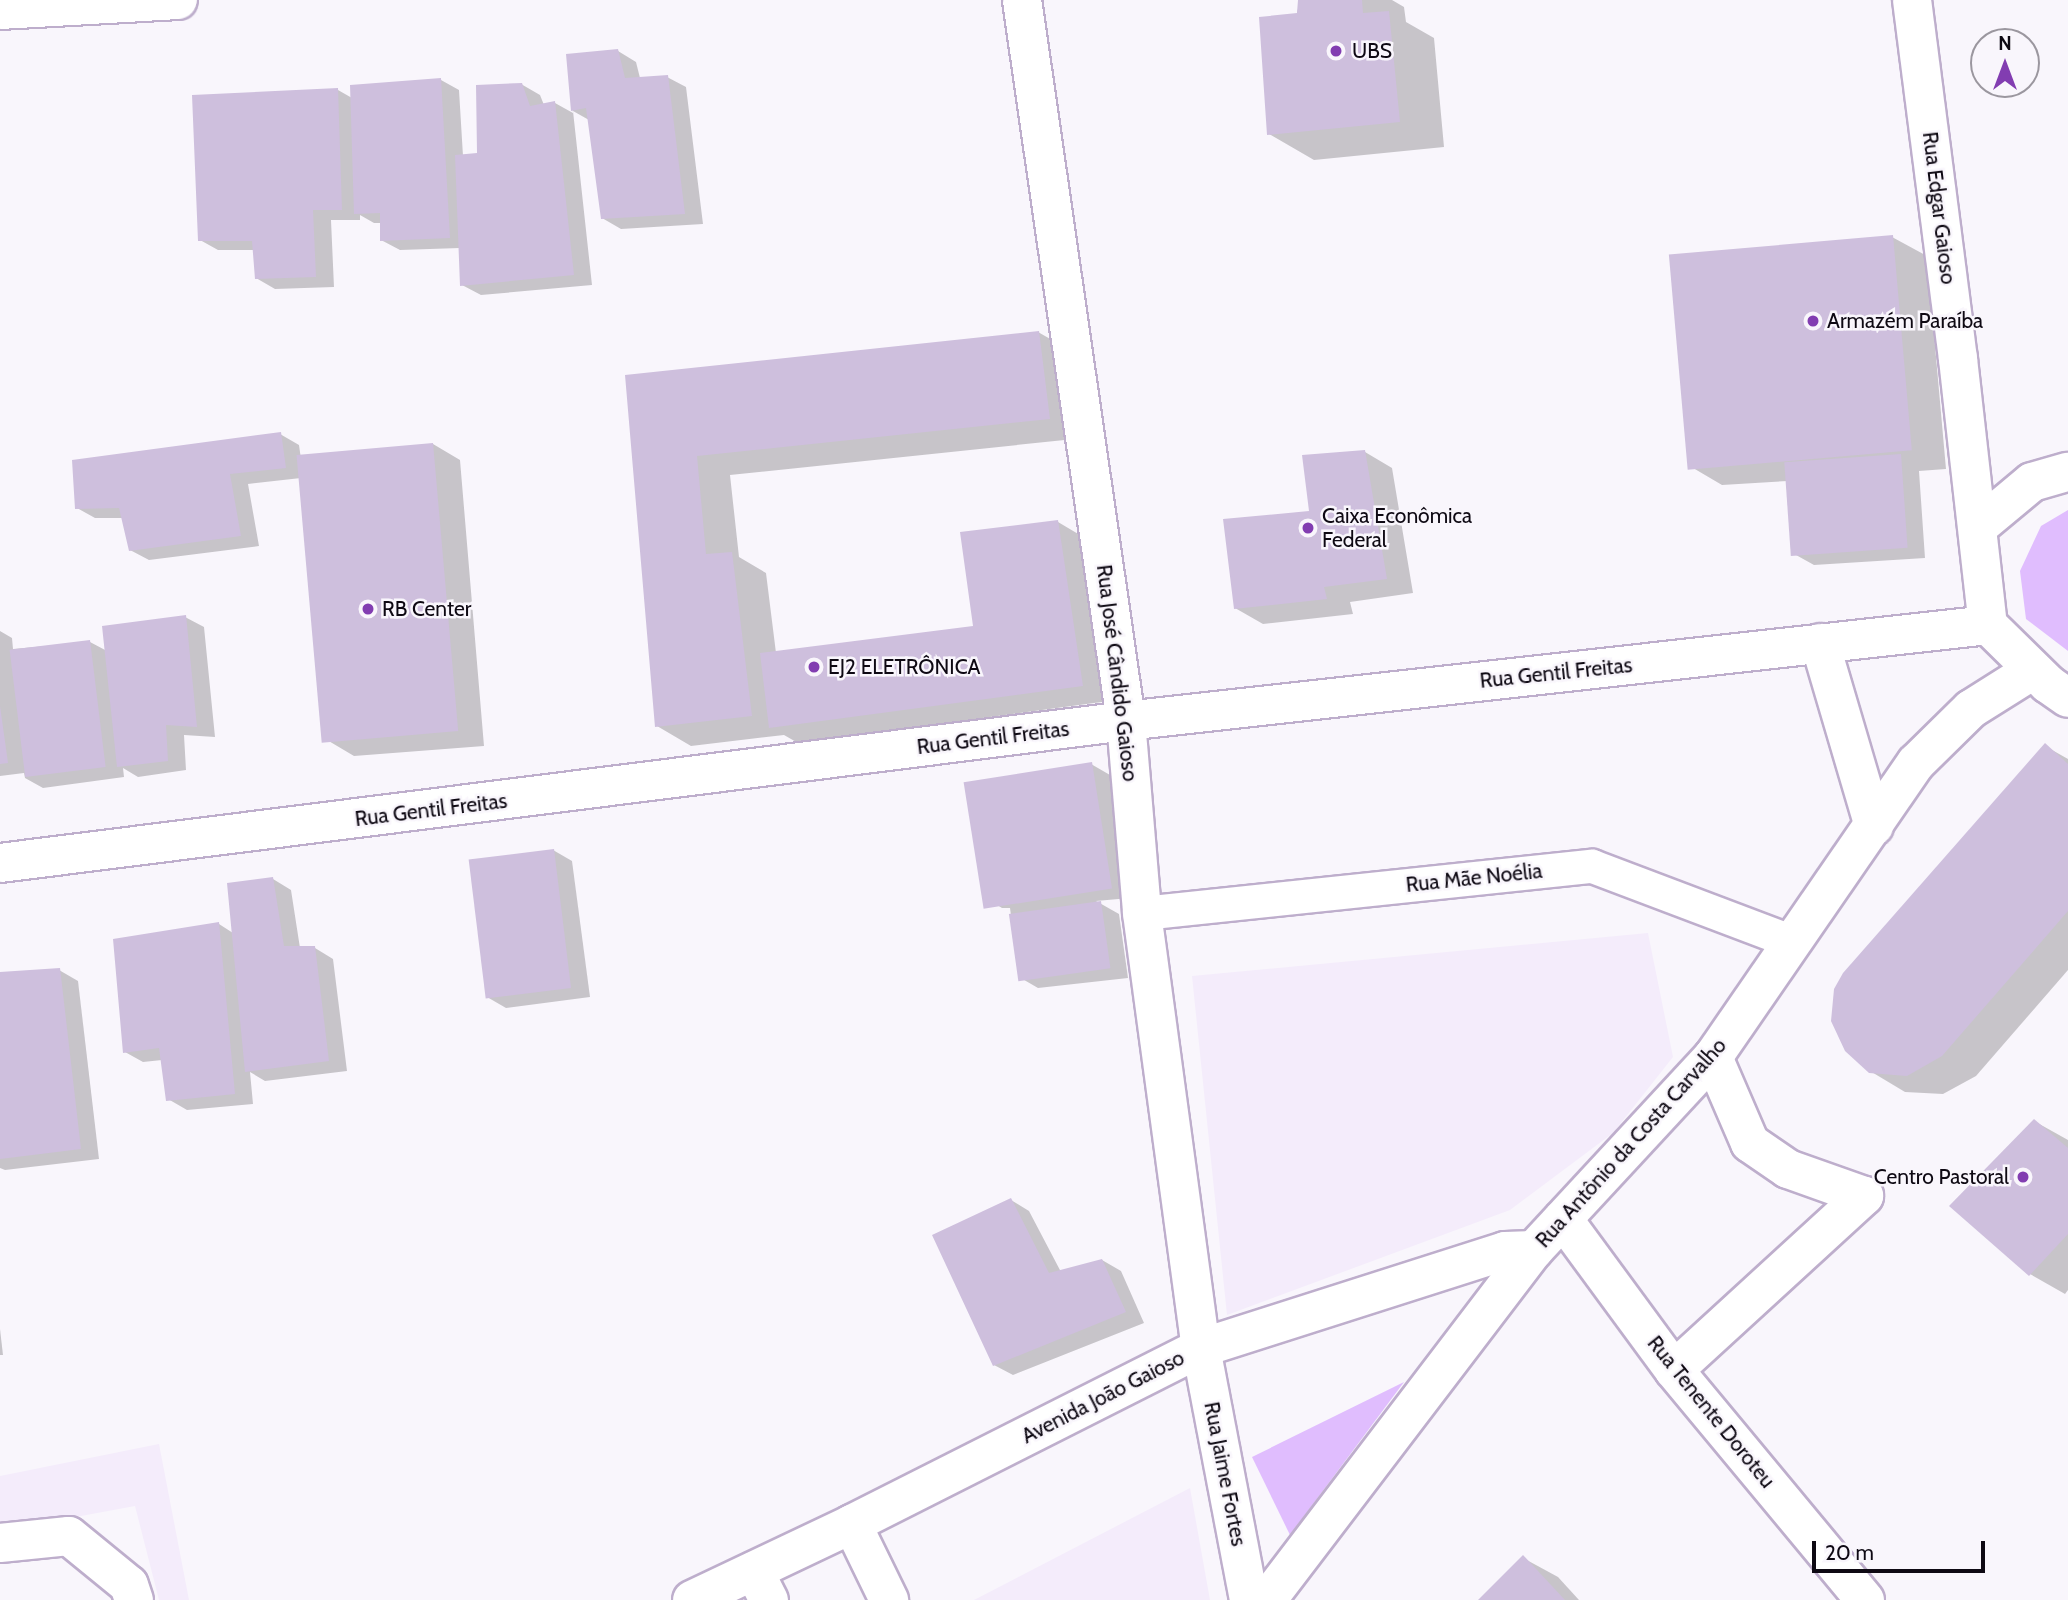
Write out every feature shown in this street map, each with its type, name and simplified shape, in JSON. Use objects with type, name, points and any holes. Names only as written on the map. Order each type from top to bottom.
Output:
[{"type":"street","points":[[0,10],[178,0]]},
{"type":"street","name":"Rua José Cândido Gaioso","points":[[1022,0],[1126,721],[1142,913],[1201,1348]]},
{"type":"street","name":"Rua Edgar Gaioso","points":[[1912,0],[1988,625]]},
{"type":"street","points":[[1978,527],[2032,482],[2068,472]]},
{"type":"street","points":[[1988,625],[2033,670],[2068,698]]},
{"type":"street","name":"Rua Gentil Freitas","points":[[0,863],[1126,721],[1988,625]]},
{"type":"street","points":[[1820,643],[1874,826]]},
{"type":"street","name":"Rua Antônio da Costa Carvalho","points":[[1267,1600],[1534,1250],[1713,1057],[1916,763],[1971,709],[2033,670]]},
{"type":"street","points":[[1674,1370],[1864,1196],[1788,1170],[1750,1143],[1713,1057]]},
{"type":"street","name":"Rua Tenente Doroteu","points":[[1563,1219],[1674,1370],[1865,1600]]},
{"type":"street","name":"Avenida João Gaioso","points":[[692,1600],[762,1585],[852,1524],[1201,1348],[1505,1251],[1534,1250]]},
{"type":"street","name":"Rua Jaime Fortes","points":[[1201,1348],[1249,1600]]},
{"type":"street","points":[[852,1524],[890,1600]]},
{"type":"street","points":[[0,1543],[69,1536],[129,1585],[134,1600]]},
{"type":"lane","name":"Rua Mãe Noélia","points":[[1142,913],[1592,866],[1793,942]]},
{"type":"shaded area","points":[[2068,510],[2068,651],[2026,619],[2020,571],[2041,526]]},
{"type":"shaded area","points":[[1648,933],[1673,1057],[1613,1133],[1510,1210],[1227,1315],[1192,976]]},
{"type":"shaded area","points":[[1404,1382],[1290,1535],[1252,1457]]},
{"type":"shaded area","points":[[159,1444],[189,1600],[159,1600],[135,1506],[0,1531],[0,1476]]},
{"type":"shaded area","points":[[1190,1488],[1210,1600],[974,1600]]},
{"type":"building","points":[[1298,0],[1362,0],[1363,13],[1389,11],[1400,122],[1267,135],[1259,17],[1297,13]]},
{"type":"building","points":[[618,49],[625,78],[668,75],[685,214],[601,219],[586,108],[571,111],[566,54]]},
{"type":"building","points":[[441,78],[450,238],[380,241],[380,213],[354,214],[350,85]]},
{"type":"building","points":[[522,83],[530,106],[555,101],[574,275],[460,286],[455,155],[477,153],[476,85]]},
{"type":"building","points":[[338,88],[342,210],[313,210],[316,277],[255,279],[252,241],[198,241],[192,95]]},
{"type":"building","points":[[1893,235],[1912,450],[1688,470],[1669,255]]},
{"type":"building","points":[[1039,331],[1050,419],[697,456],[706,554],[732,552],[752,716],[655,727],[625,375]]},
{"type":"building","points":[[281,432],[286,468],[230,474],[241,536],[129,551],[119,508],[75,509],[72,460]]},
{"type":"building","points":[[433,443],[458,731],[322,743],[297,455]]},
{"type":"building","points":[[1365,450],[1387,579],[1324,587],[1327,599],[1234,609],[1223,519],[1309,511],[1302,455]]},
{"type":"building","points":[[1901,454],[1908,548],[1791,556],[1784,462]]},
{"type":"building","points":[[1058,520],[1083,686],[769,728],[760,653],[973,626],[960,532]]},
{"type":"building","points":[[186,615],[197,727],[166,725],[168,761],[117,767],[102,626]]},
{"type":"building","points":[[90,640],[106,767],[25,777],[10,650]]},
{"type":"building","points":[[0,706],[8,763],[0,764]]},
{"type":"building","points":[[2045,743],[2068,764],[2068,911],[1942,1056],[1907,1076],[1869,1073],[1845,1051],[1831,1021],[1834,989],[1843,973]]},
{"type":"building","points":[[1092,762],[1112,888],[984,909],[964,782]]},
{"type":"building","points":[[554,849],[571,988],[486,998],[469,859]]},
{"type":"building","points":[[273,877],[284,946],[315,946],[329,1061],[245,1072],[227,883]]},
{"type":"building","points":[[1101,901],[1110,968],[1018,981],[1009,914]]},
{"type":"building","points":[[219,922],[235,1094],[166,1101],[159,1048],[123,1053],[113,939]]},
{"type":"building","points":[[60,968],[81,1149],[0,1159],[0,972]]},
{"type":"building","name":"Centro Pastoral","points":[[2034,1119],[2068,1148],[2068,1234],[2029,1276],[1949,1206]]},
{"type":"building","points":[[1011,1198],[1049,1273],[1102,1259],[1126,1312],[993,1366],[932,1235]]},
{"type":"building","points":[[1523,1555],[1565,1600],[1478,1600]]},
{"type":"place","name":"UBS","points":[[1336,51]]},
{"type":"place","name":"Armazém Paraíba","points":[[1813,321]]},
{"type":"place","name":"Caixa Econômica Federal","points":[[1308,528]]},
{"type":"place","name":"RB Center","points":[[368,609]]},
{"type":"place","name":"EJ2 ELETRÔNICA","points":[[814,667]]},
{"type":"place","name":"Centro Pastoral","points":[[2023,1177]]}]
